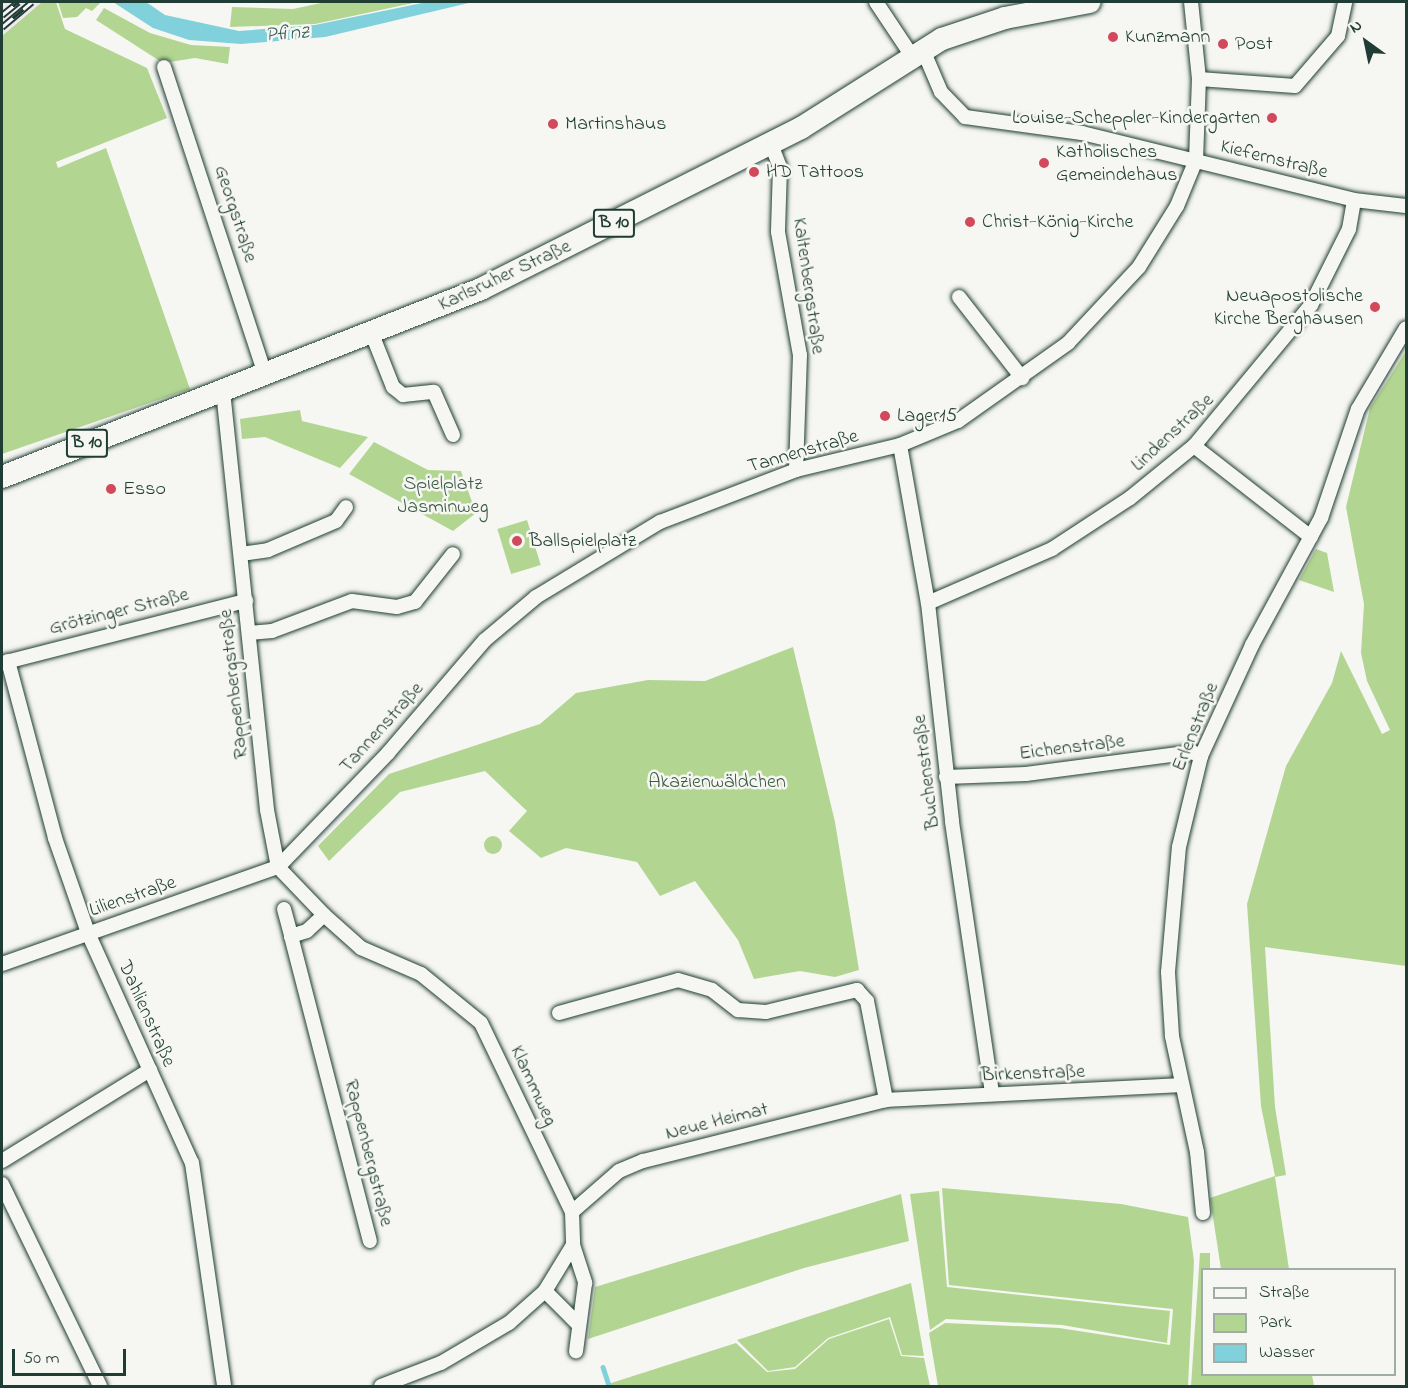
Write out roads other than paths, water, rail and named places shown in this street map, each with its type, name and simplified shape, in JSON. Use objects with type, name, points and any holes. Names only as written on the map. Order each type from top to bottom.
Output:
[{"type":"main road","name":"Karlsruher Straße","points":[[2,477],[372,334],[481,289],[771,144],[917,53],[967,29],[1023,8],[1090,2]]},
{"type":"street","name":"Kiefernstraße","points":[[876,2],[917,53],[941,92],[965,117],[1082,133],[1354,200],[1407,206]]},
{"type":"street","name":"Tannenstraße","points":[[278,867],[518,610],[660,522],[796,470],[900,445],[958,421],[1022,378],[1068,343],[1139,267],[1177,206],[1196,160],[1199,79],[1191,2]]},
{"type":"street","points":[[1199,79],[1295,86],[1338,36],[1345,2]]},
{"type":"street","name":"Georgstraße","points":[[164,67],[265,374]]},
{"type":"street","name":"Kaltenbergstraße","points":[[771,144],[780,167],[778,232],[800,355],[796,470]]},
{"type":"street","name":"Lindenstraße","points":[[928,603],[1052,549],[1130,498],[1194,446],[1311,305],[1349,230],[1354,200]]},
{"type":"street","points":[[959,297],[1022,378]]},
{"type":"street","name":"Erlenstraße","points":[[1203,1212],[1197,1152],[1181,1085],[1168,972],[1179,848],[1201,756],[1252,645],[1311,537],[1333,491],[1358,409],[1407,328]]},
{"type":"street","points":[[372,334],[393,387],[403,395],[434,392],[453,435]]},
{"type":"street","name":"Rappenbergstraße","points":[[223,391],[249,633],[278,867]]},
{"type":"street","name":"Buchenstraße","points":[[900,445],[928,603],[946,777],[992,1094]]},
{"type":"street","points":[[1194,446],[1311,537]]},
{"type":"street","points":[[241,554],[268,550],[336,521],[346,507]]},
{"type":"street","points":[[249,633],[272,631],[352,601],[398,607],[415,602],[453,554]]},
{"type":"street","name":"Grötzinger Straße","points":[[5,662],[246,601]]},
{"type":"street","name":"Dahlienstraße","points":[[5,662],[55,838],[88,933],[192,1163],[224,1386]]},
{"type":"street","name":"Eichenstraße","points":[[946,777],[1026,774],[1192,752],[1201,756]]},
{"type":"street","points":[[278,867],[324,915],[307,931],[291,936]]},
{"type":"street","name":"Lilienstraße","points":[[2,964],[278,867]]},
{"type":"street","name":"Rappenbergstraße","points":[[284,909],[370,1240]]},
{"type":"street","name":"Klammweg","points":[[324,915],[361,948],[421,974],[481,1023],[572,1212],[573,1245],[585,1283],[576,1350]]},
{"type":"street","points":[[559,1013],[678,980],[712,990],[738,1010],[766,1012],[850,990],[863,993],[886,1100]]},
{"type":"street","points":[[2,1161],[150,1070]]},
{"type":"street","name":"Birkenstraße","points":[[886,1100],[1181,1085]]},
{"type":"street","name":"Neue Heimat","points":[[572,1212],[619,1172],[643,1161],[886,1100]]},
{"type":"street","points":[[2,1184],[100,1386]]},
{"type":"street","points":[[381,1386],[480,1343],[545,1291],[573,1245]]},
{"type":"street","points":[[545,1291],[579,1325]]},
{"type":"water","name":"Pfinz","points":[[113,2],[146,2],[165,15],[239,31],[315,25],[427,2],[473,2],[325,37],[241,44],[189,40],[153,28]]},
{"type":"waterway","points":[[603,1367],[609,1386]]},
{"type":"railway","points":[[2,15],[18,2]]},
{"type":"railway","points":[[2,27],[32,2]]},
{"type":"place","name":"Kunzmann","points":[[1113,37]]},
{"type":"place","name":"Post","points":[[1223,44]]},
{"type":"place","name":"Louise-Scheppler-Kindergarten","points":[[1272,118]]},
{"type":"place","name":"Martinshaus","points":[[553,124]]},
{"type":"place","name":"Katholisches Gemeindehaus","points":[[1044,163]]},
{"type":"place","name":"HD Tattoos","points":[[754,172]]},
{"type":"place","name":"Christ-König-Kirche","points":[[970,222]]},
{"type":"place","name":"Neuapostolische Kirche Berghausen","points":[[1375,307]]},
{"type":"place","name":"Lager15","points":[[885,416]]},
{"type":"place","name":"Esso","points":[[111,489]]},
{"type":"place","name":"Ballspielplatz","points":[[517,541]]},
{"type":"park label","name":"Spielplatz Jasminweg","points":[[443,496]]},
{"type":"park label","name":"Akazienwäldchen","points":[[717,782]]}]
